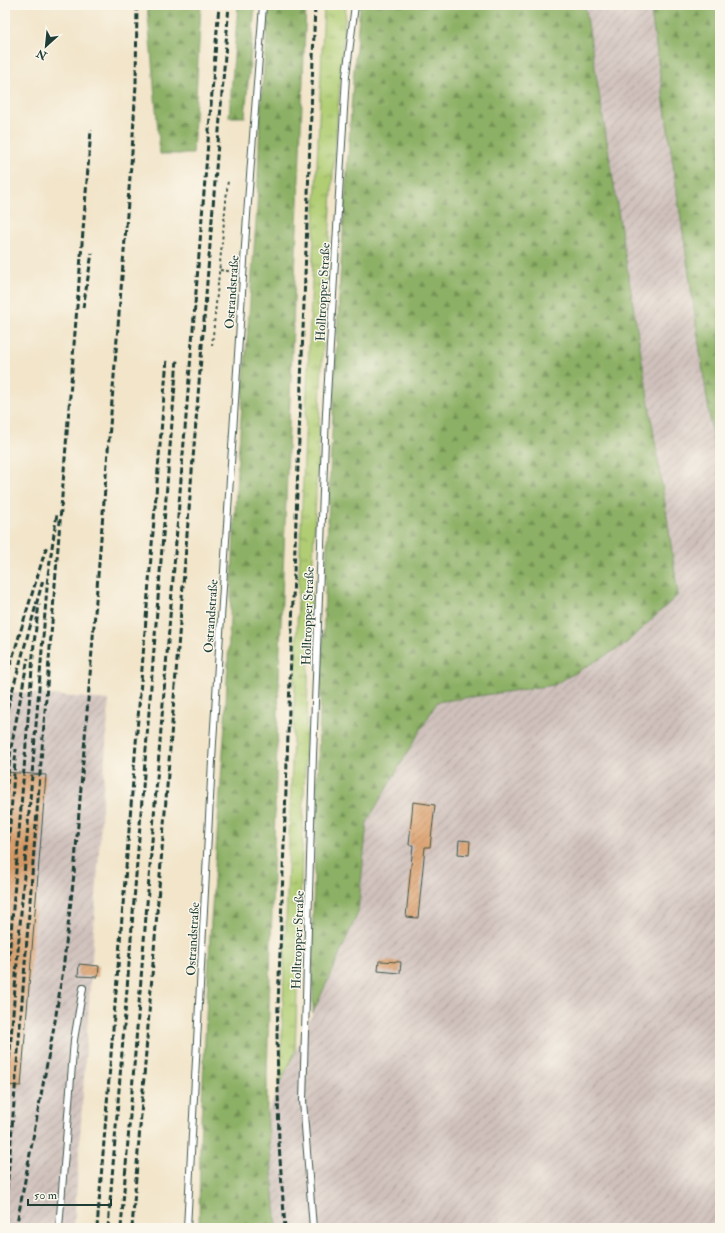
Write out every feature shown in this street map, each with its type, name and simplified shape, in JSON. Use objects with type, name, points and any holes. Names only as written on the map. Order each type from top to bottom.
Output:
[{"type":"lane","name":"Ostrandstraße","points":[[187,1228],[213,750],[243,273],[263,5]]},
{"type":"lane","name":"Holltropper Straße","points":[[313,1228],[303,1101],[313,755],[326,413],[346,76],[355,5]]},
{"type":"lane","points":[[59,1228],[74,1040],[83,988]]},
{"type":"path","points":[[212,346],[228,180]]},
{"type":"path","points":[[220,270],[243,273]]},
{"type":"shaded area","points":[[585,5],[650,5],[718,475],[720,477],[720,1228],[277,1228],[267,1114],[358,913],[367,822],[437,702],[554,685],[678,595],[667,516]]},
{"type":"shaded area","points":[[5,691],[109,700],[74,1228],[5,1228]]},
{"type":"green space","points":[[147,5],[201,5],[193,154],[160,154]]},
{"type":"green space","points":[[238,5],[255,5],[245,117],[229,117]]},
{"type":"green space","points":[[269,5],[306,5],[280,648],[267,1075],[267,1114],[277,1228],[199,1228],[200,1141],[210,935],[225,723],[237,470],[257,209],[260,116]]},
{"type":"green space","points":[[324,5],[346,5],[333,174],[323,343],[311,601],[295,1052],[280,1083],[299,573]]},
{"type":"green space","points":[[360,5],[585,5],[667,516],[678,595],[624,645],[554,685],[437,702],[367,822],[358,913],[313,1013],[312,941],[317,782],[331,450],[340,278],[353,80]]},
{"type":"green space","points":[[650,5],[720,5],[720,477],[718,475]]},
{"type":"building","points":[[5,772],[46,775],[21,1086],[5,1085]]},
{"type":"building","points":[[413,802],[435,805],[430,847],[425,847],[418,918],[406,917],[413,845],[409,845]]},
{"type":"building","points":[[459,840],[470,841],[469,855],[458,854]]},
{"type":"building","points":[[379,961],[401,962],[400,973],[378,971]]},
{"type":"building","points":[[79,964],[99,966],[98,977],[78,976]]},
{"type":"railway","points":[[16,1228],[55,1021],[63,970],[74,874],[132,152],[136,84],[137,5]]},
{"type":"railway","points":[[121,1228],[219,5]]},
{"type":"railway","points":[[132,1228],[229,5]]},
{"type":"railway","points":[[285,1228],[279,1145],[277,1033],[315,5]]},
{"type":"railway","points":[[5,1216],[91,130]]},
{"type":"railway","points":[[83,308],[92,253]]},
{"type":"railway","points":[[97,1228],[167,358]]},
{"type":"railway","points":[[108,1228],[177,359]]},
{"type":"railway","points":[[5,1113],[48,575],[57,513]]},
{"type":"railway","points":[[5,682],[47,545]]},
{"type":"railway","points":[[5,717],[43,580]]},
{"type":"railway","points":[[5,1009],[34,643],[39,604]]},
{"type":"railway","points":[[5,802],[11,748],[28,658]]},
{"type":"railway","points":[[5,887],[16,749]]}]
